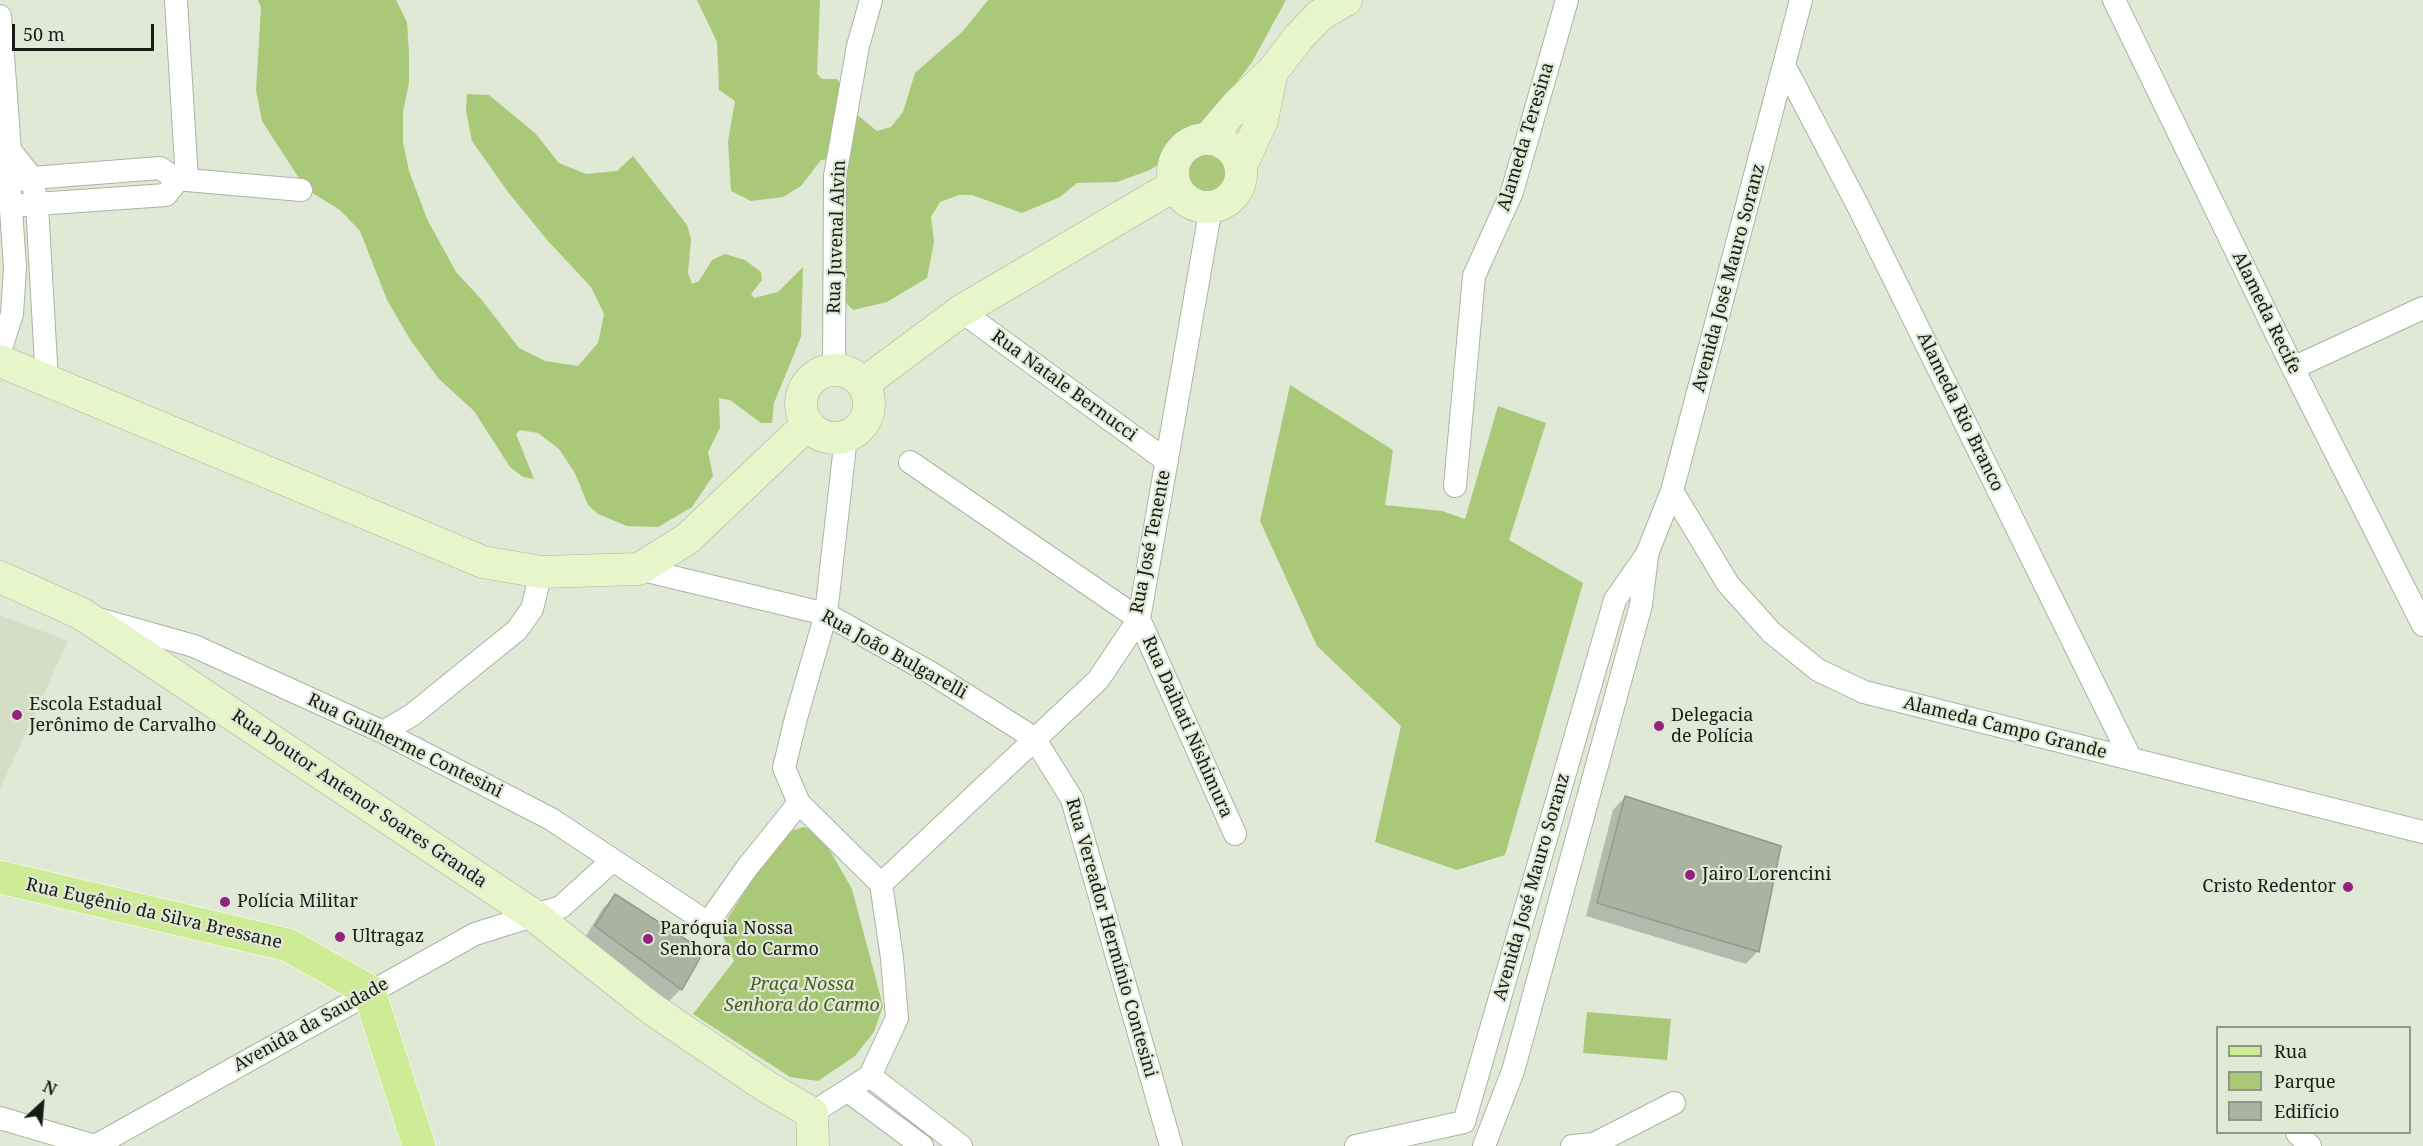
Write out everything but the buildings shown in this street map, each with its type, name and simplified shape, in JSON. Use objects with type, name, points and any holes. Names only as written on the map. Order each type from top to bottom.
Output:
[{"type":"main road","points":[[1208,138],[1238,104],[1272,72],[1327,5]]},
{"type":"main road","points":[[1241,166],[1262,120],[1272,72]]},
{"type":"main road","points":[[1208,138],[1219,141],[1229,147],[1241,166],[1238,188],[1231,198],[1222,204],[1200,207],[1189,203],[1174,185],[1172,174],[1174,163],[1186,145],[1196,140],[1208,138]]},
{"type":"main road","points":[[863,384],[961,311],[1174,185]]},
{"type":"main road","points":[[0,361],[483,562],[541,572],[639,569],[687,539],[808,424]]},
{"type":"main road","points":[[834,369],[855,376],[863,384],[868,393],[868,415],[855,432],[846,437],[824,437],[808,424],[801,411],[801,399],[804,388],[812,378],[834,369]]},
{"type":"main road","name":"Rua Doutor Antenor Soares Granda","points":[[0,577],[82,614],[532,914],[652,1009],[767,1087],[812,1113]]},
{"type":"main road","name":"Rua Eugênio da Silva Bressane","points":[[0,877],[288,945],[369,991]]},
{"type":"main road","points":[[369,991],[419,1146]]},
{"type":"main road","points":[[812,1113],[813,1146]]},
{"type":"street","points":[[10,204],[37,205],[166,195],[182,180],[176,0]]},
{"type":"street","name":"Rua Juvenal Alvin","points":[[834,369],[835,176],[858,46],[870,0]]},
{"type":"street","name":"Alameda Teresina","points":[[1455,486],[1474,276],[1512,192],[1567,0]]},
{"type":"street","name":"Avenida José Mauro Soranz","points":[[1464,1122],[1614,600],[1647,554],[1672,491],[1802,0]]},
{"type":"street","name":"Alameda Recife","points":[[2114,0],[2293,368],[2423,625]]},
{"type":"street","points":[[0,15],[10,150],[20,179],[37,205],[47,381]]},
{"type":"street","name":"Alameda Rio Branco","points":[[1785,67],[1857,204],[2131,759]]},
{"type":"street","points":[[20,179],[160,168],[182,180],[301,190]]},
{"type":"street","points":[[0,351],[12,314],[15,268],[10,204],[20,179]]},
{"type":"street","name":"Rua José Tenente","points":[[881,884],[1098,680],[1139,619],[1211,207]]},
{"type":"street","points":[[2293,368],[2423,308]]},
{"type":"street","name":"Rua Natale Bernucci","points":[[961,311],[1167,461]]},
{"type":"street","points":[[812,1113],[870,1076],[897,1018],[892,958],[881,884],[799,803],[784,768],[826,614],[846,437]]},
{"type":"street","points":[[910,462],[1139,619]]},
{"type":"street","name":"Alameda Campo Grande","points":[[1672,491],[1728,584],[1772,633],[1818,670],[1864,692],[2423,832]]},
{"type":"street","name":"Avenida José Mauro Soranz","points":[[1484,1146],[1514,1071],[1641,605],[1647,554]]},
{"type":"street","name":"Rua João Bulgarelli","points":[[639,569],[826,614],[931,673],[1034,738]]},
{"type":"street","points":[[383,732],[412,715],[517,630],[532,609],[541,572]]},
{"type":"street","name":"Rua Guilherme Contesini","points":[[82,614],[194,646],[383,732],[551,819],[708,923],[799,803]]},
{"type":"street","name":"Rua Daihati Nishimura","points":[[1139,619],[1235,834]]},
{"type":"street","name":"Rua Vereador Hermínio Contesini","points":[[1034,738],[1072,799],[1171,1146]]},
{"type":"street","name":"Avenida da Saudade","points":[[95,1146],[369,991],[475,934],[532,914],[561,907],[613,860]]},
{"type":"street","points":[[870,1076],[961,1146]]},
{"type":"street","points":[[848,1091],[922,1146]]},
{"type":"street","points":[[1587,1145],[1674,1103]]},
{"type":"street","points":[[0,1118],[95,1146]]},
{"type":"street","points":[[1356,1146],[1464,1122],[1479,1146]]},
{"type":"street","points":[[2298,1134],[2310,1146]]},
{"type":"shaded area","name":"Escola Estadual Jerônimo de Carvalho","points":[[0,615],[68,641],[0,789]]},
{"type":"green space","points":[[258,0],[396,0],[407,22],[409,53],[409,83],[403,112],[403,142],[409,171],[427,219],[456,272],[481,299],[519,348],[545,361],[578,366],[598,343],[604,314],[591,287],[548,241],[508,192],[472,141],[466,111],[467,94],[489,95],[535,133],[559,163],[586,174],[617,171],[633,156],[687,225],[691,239],[688,273],[692,284],[699,281],[712,260],[725,254],[745,260],[761,272],[762,280],[751,294],[754,298],[778,292],[803,267],[801,337],[774,403],[772,423],[761,423],[730,400],[719,398],[720,428],[708,452],[713,476],[692,507],[658,527],[627,526],[598,514],[588,505],[575,473],[559,449],[538,433],[520,430],[516,434],[534,479],[523,477],[510,467],[474,411],[439,379],[411,341],[387,300],[360,231],[340,210],[306,189],[262,121],[256,90],[261,8]]},
{"type":"green space","points":[[697,0],[820,0],[817,74],[822,79],[837,79],[856,114],[877,131],[891,127],[903,112],[915,73],[963,31],[988,0],[1286,0],[1252,62],[1208,121],[1177,151],[1150,170],[1117,182],[1077,183],[1060,197],[1022,213],[972,195],[959,195],[940,202],[931,217],[934,242],[927,278],[887,302],[853,310],[846,303],[828,159],[821,160],[801,186],[783,197],[751,201],[731,191],[728,141],[735,101],[719,90],[717,42]]},
{"type":"green space","points":[[1209,147],[1218,148],[1225,153],[1230,160],[1230,178],[1225,185],[1218,190],[1209,191],[1200,190],[1193,185],[1188,178],[1187,169],[1188,160],[1193,153],[1200,148]]},
{"type":"green space","points":[[1290,385],[1393,450],[1385,505],[1442,511],[1465,519],[1498,406],[1546,423],[1509,540],[1583,583],[1505,855],[1457,870],[1375,842],[1401,726],[1317,646],[1260,521]]},
{"type":"green space","name":"Praça Nossa Senhora do Carmo","points":[[804,827],[820,833],[852,889],[883,1006],[874,1032],[855,1056],[818,1081],[790,1077],[693,1014],[734,961],[720,930],[776,844],[790,831]]},
{"type":"green space","points":[[1587,1012],[1671,1019],[1667,1060],[1583,1053]]},
{"type":"place","name":"Escola Estadual Jerônimo de Carvalho","points":[[17,715]]},
{"type":"place","name":"Delegacia de Polícia","points":[[1659,726]]},
{"type":"place","name":"Jairo Lorencini","points":[[1690,875]]},
{"type":"place","name":"Cristo Redentor","points":[[2348,887]]},
{"type":"place","name":"Polícia Militar","points":[[225,902]]},
{"type":"place","name":"Ultragaz","points":[[340,937]]},
{"type":"place","name":"Paróquia Nossa Senhora do Carmo","points":[[648,939]]}]
